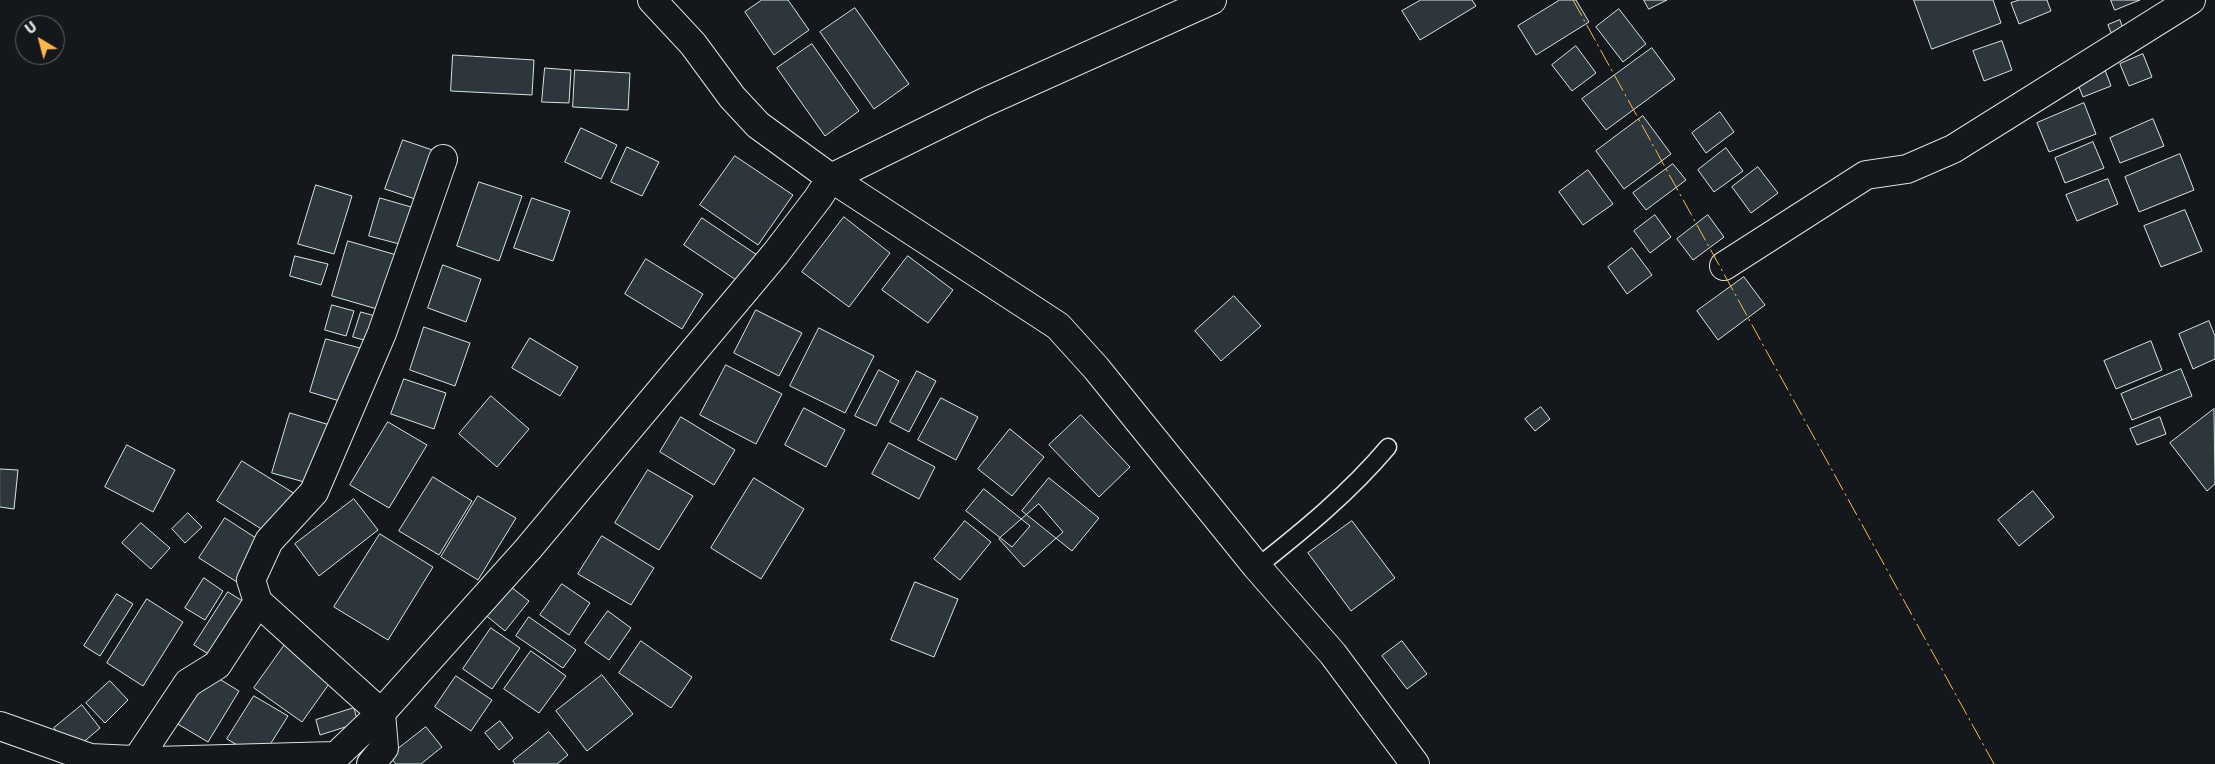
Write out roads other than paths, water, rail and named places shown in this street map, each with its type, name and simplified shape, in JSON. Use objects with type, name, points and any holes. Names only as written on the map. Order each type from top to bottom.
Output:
[{"type":"street","points":[[0,726],[90,758],[136,761],[327,761],[381,713],[528,550],[776,253],[831,178],[983,103],[1212,0]]},
{"type":"street","points":[[1724,266],[1866,175],[1907,169],[1953,149],[2191,0]]},
{"type":"street","points":[[656,1],[693,44],[732,97],[758,125],[831,178],[1058,326],[1096,368],[1257,567],[1333,654],[1415,764]]},
{"type":"street","points":[[371,764],[384,748],[381,713],[258,602],[251,580],[269,542],[314,492],[382,334],[443,159]]},
{"type":"street","points":[[136,761],[181,692],[195,677],[217,665],[258,602]]},
{"type":"lane","points":[[1257,567],[1321,516],[1368,471],[1388,447]]}]
